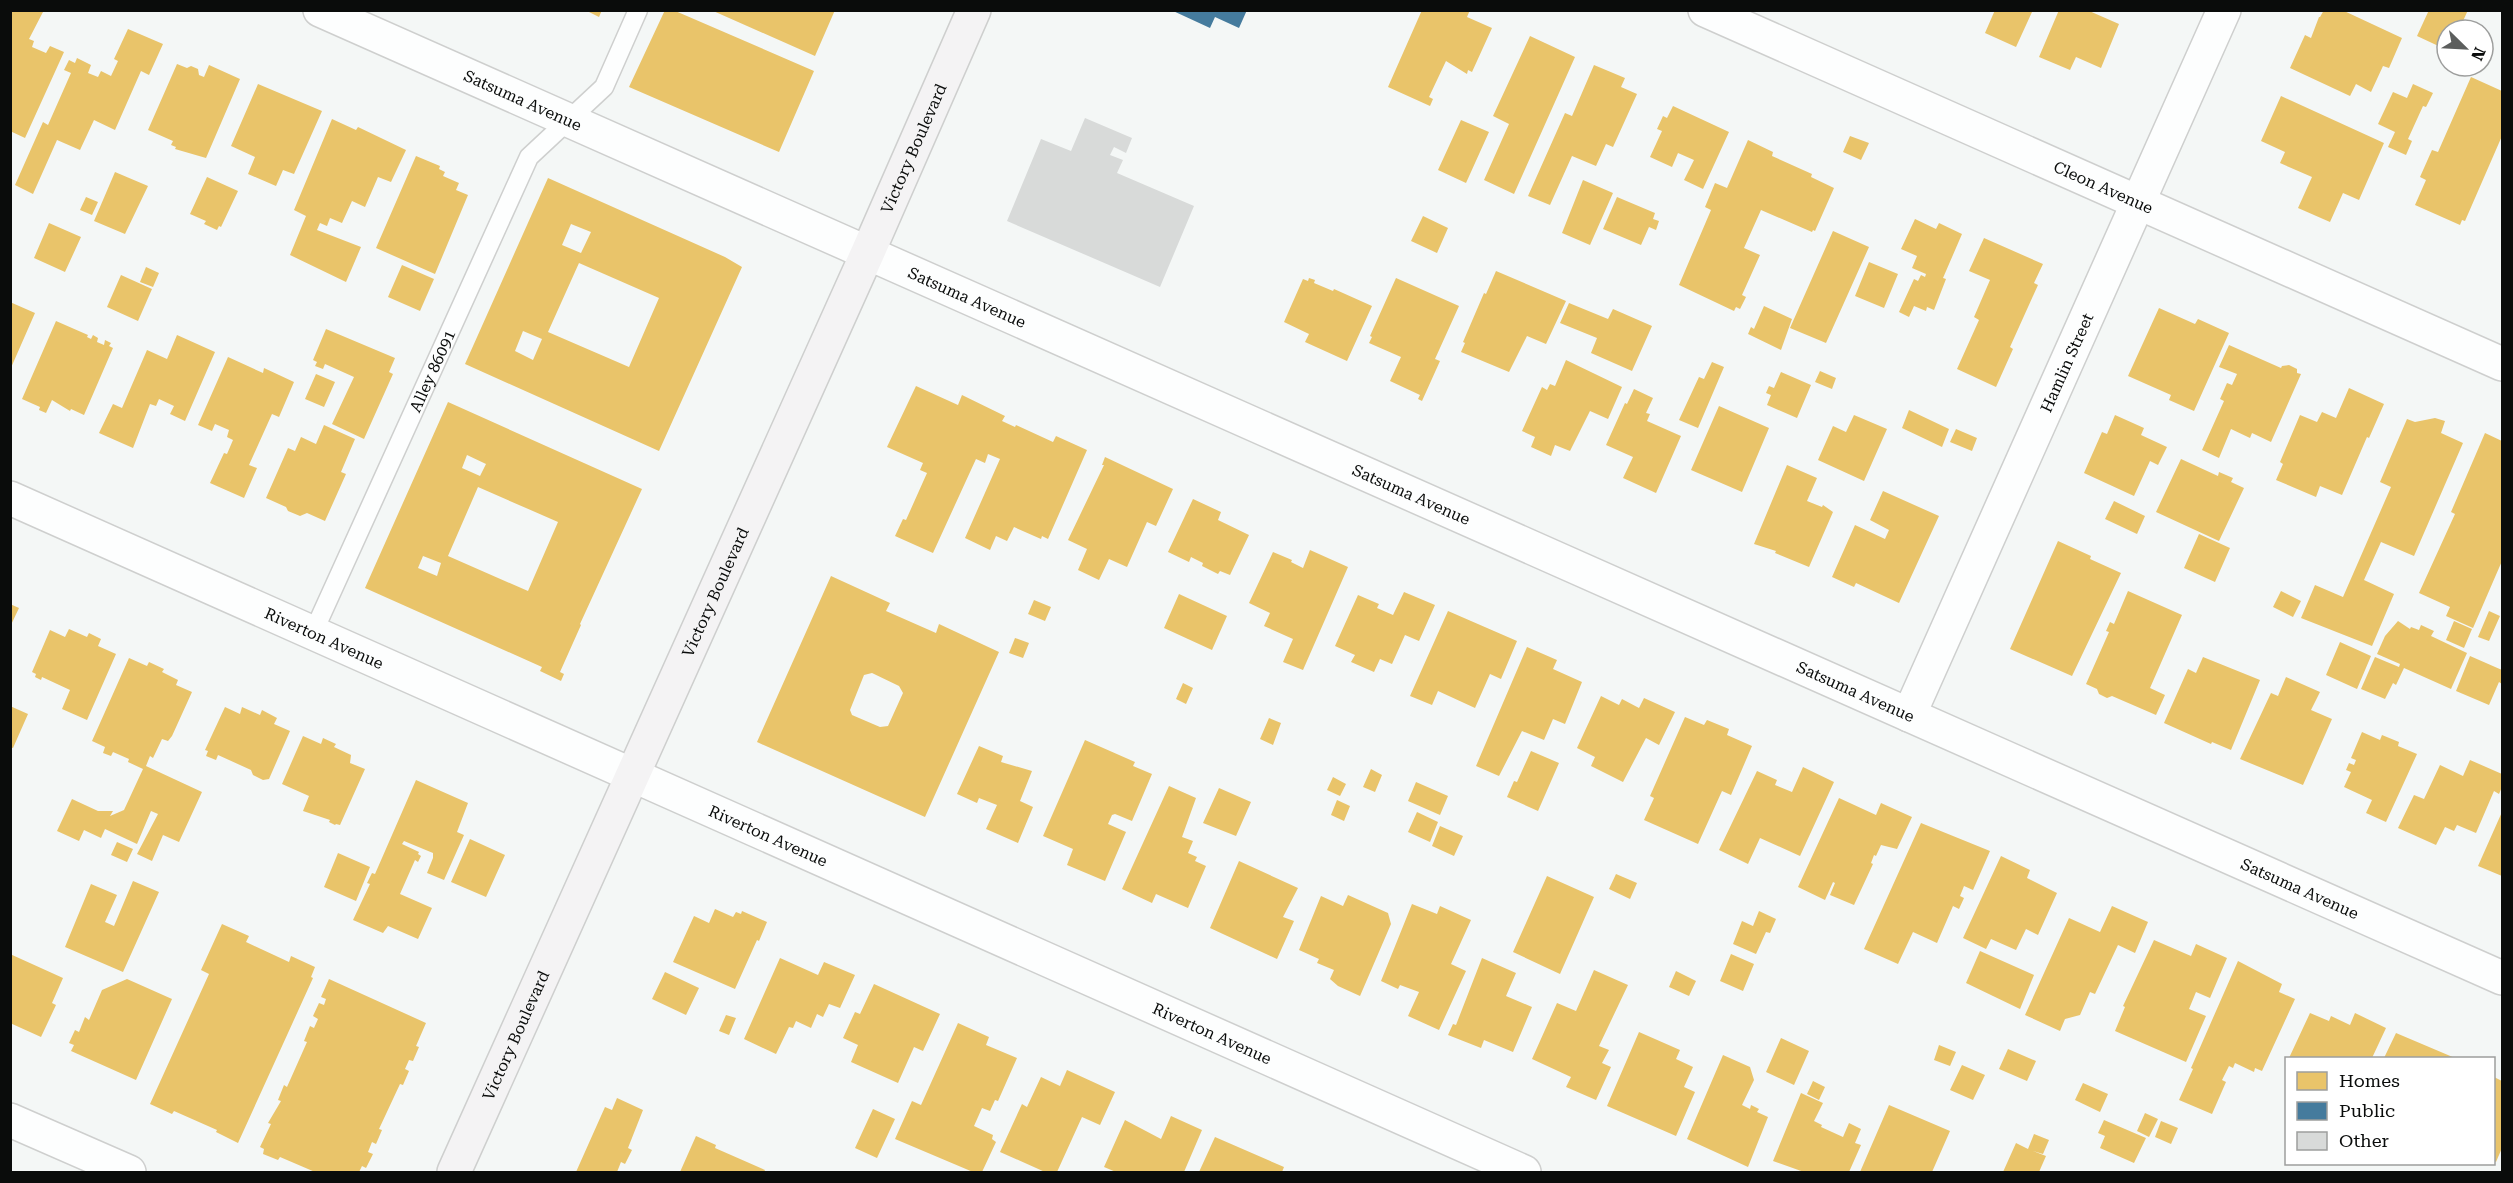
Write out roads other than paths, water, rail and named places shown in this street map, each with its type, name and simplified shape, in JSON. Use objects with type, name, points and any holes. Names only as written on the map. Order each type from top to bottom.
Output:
[{"type":"main road","name":"Victory Boulevard","points":[[454,1173],[868,252],[974,10]]},
{"type":"street","name":"Satsuma Avenue","points":[[320,10],[2502,978]]},
{"type":"street","name":"Cleon Avenue","points":[[1705,10],[2502,364]]},
{"type":"street","name":"Hamlin Street","points":[[1909,715],[2224,10]]},
{"type":"street","name":"Riverton Avenue","points":[[10,498],[1524,1173]]},
{"type":"street","points":[[10,1120],[129,1173]]},
{"type":"lane","name":"Alley 86091","points":[[313,633],[529,157],[604,87],[638,10]]}]
